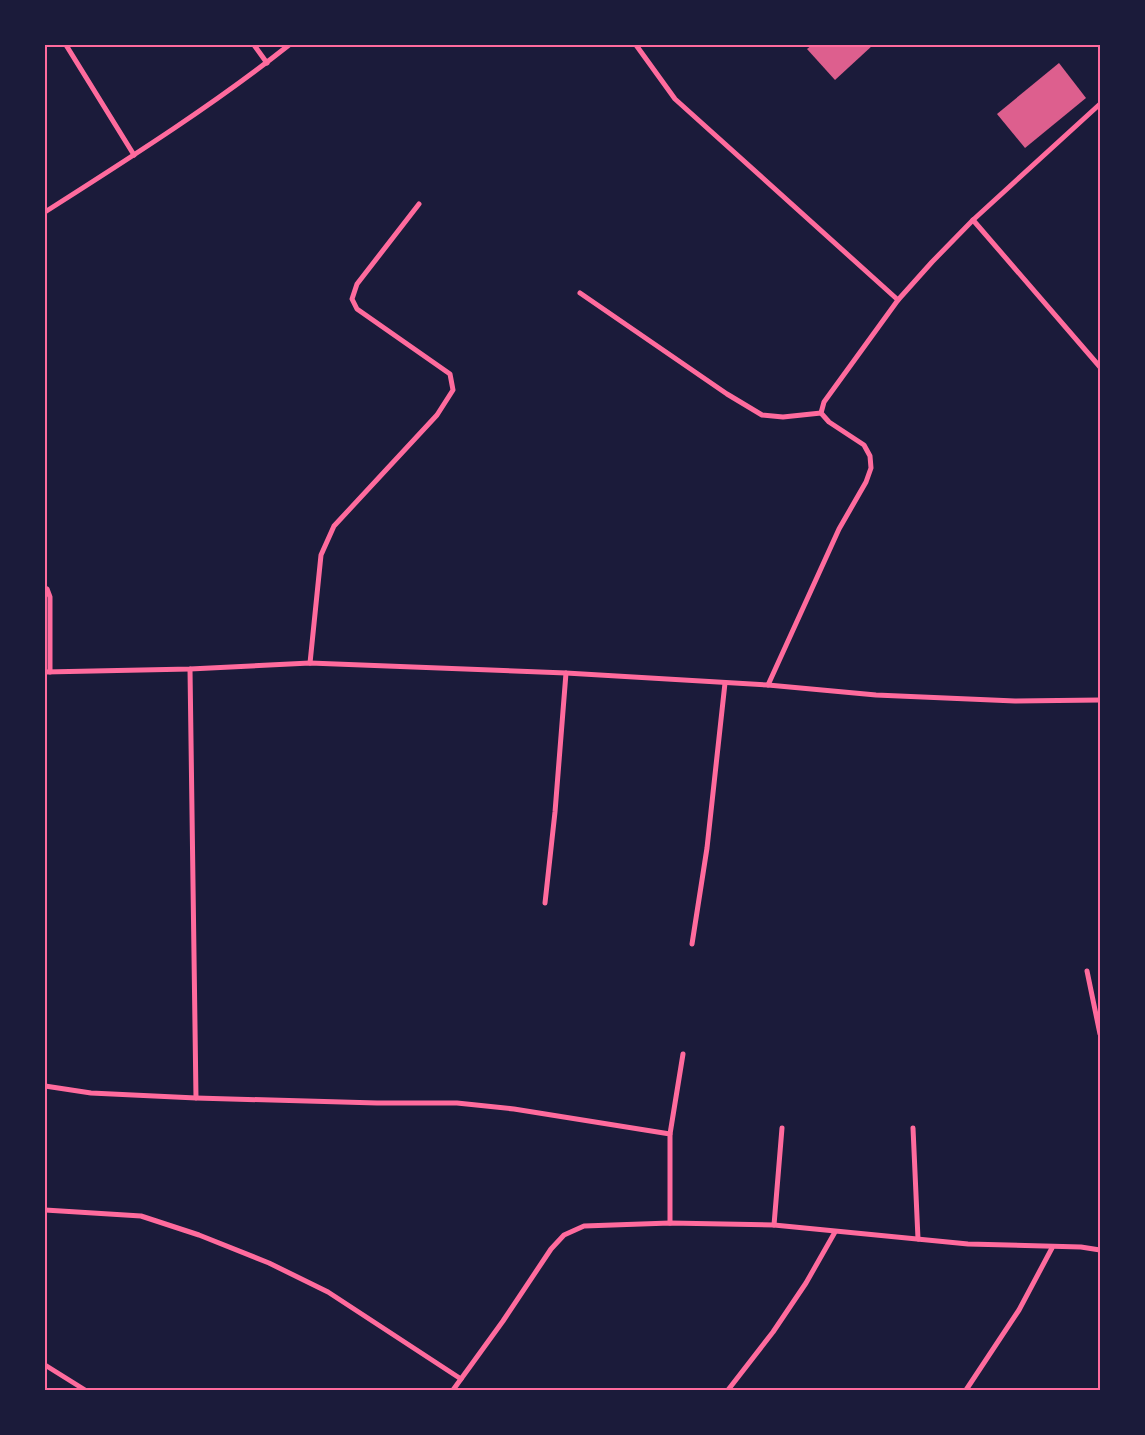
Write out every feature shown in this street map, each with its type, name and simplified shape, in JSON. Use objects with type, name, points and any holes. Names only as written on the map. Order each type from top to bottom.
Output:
[{"type":"street","points":[[66,45],[134,155]]},
{"type":"street","points":[[254,45],[267,63]]},
{"type":"street","points":[[45,212],[134,155],[267,63],[289,45]]},
{"type":"street","points":[[636,45],[675,99],[898,300]]},
{"type":"street","points":[[821,413],[824,402],[898,300],[973,220],[1100,104]]},
{"type":"street","points":[[310,662],[321,555],[334,526],[437,415],[453,390],[450,374],[357,309],[352,299],[357,284],[419,204]]},
{"type":"street","points":[[973,220],[1100,367]]},
{"type":"street","points":[[580,293],[727,394],[762,415],[783,417],[821,413]]},
{"type":"street","points":[[768,686],[839,529],[866,482],[871,468],[870,456],[864,445],[829,422],[821,413]]},
{"type":"street","points":[[45,588],[50,597],[47,672],[190,669],[310,662],[566,673],[876,695],[1015,701],[1100,700]]},
{"type":"street","points":[[190,669],[196,1098]]},
{"type":"street","points":[[545,902],[556,812],[566,673]]},
{"type":"street","points":[[692,944],[708,848],[725,683]]},
{"type":"street","points":[[1087,971],[1100,1034]]},
{"type":"street","points":[[670,1223],[670,1134],[683,1054]]},
{"type":"street","points":[[45,1086],[91,1093],[196,1098],[377,1103],[457,1103],[514,1109],[670,1134]]},
{"type":"street","points":[[774,1225],[782,1128]]},
{"type":"street","points":[[913,1128],[918,1239]]},
{"type":"street","points":[[45,1210],[141,1216],[199,1235],[269,1263],[328,1292],[461,1379]]},
{"type":"street","points":[[453,1390],[503,1322],[551,1249],[564,1235],[584,1226],[670,1223],[774,1225],[968,1244],[1052,1248],[1081,1247],[1100,1250]]},
{"type":"street","points":[[728,1390],[795,1300],[835,1232]]},
{"type":"street","points":[[966,1390],[1019,1310],[1052,1248]]},
{"type":"street","points":[[45,1365],[84,1390]]},
{"type":"building","points":[[812,45],[873,45],[835,80],[807,49]]},
{"type":"building","points":[[1059,63],[1086,98],[1025,148],[997,114]]}]
